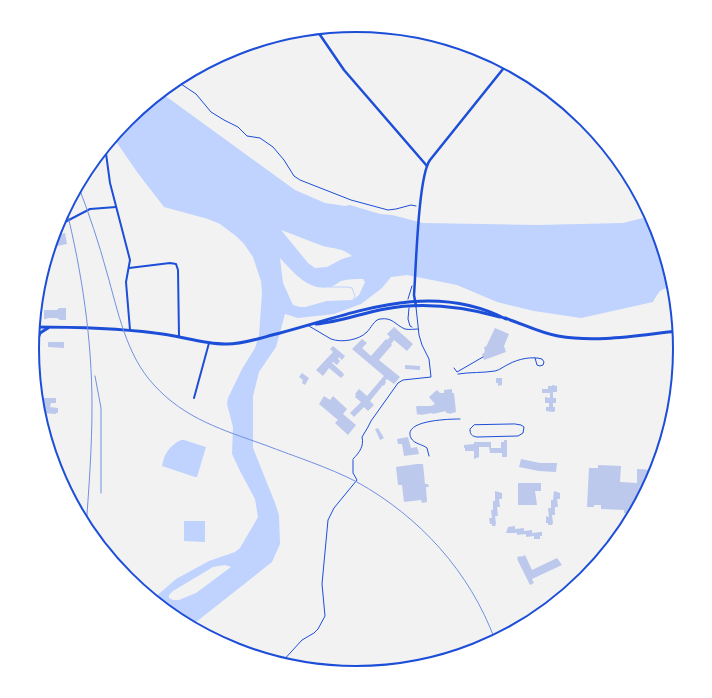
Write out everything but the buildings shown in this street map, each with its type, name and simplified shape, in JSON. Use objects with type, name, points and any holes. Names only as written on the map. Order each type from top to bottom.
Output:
[{"type":"main road","points":[[40,327],[130,330],[179,336],[209,343],[228,344],[254,340],[373,307],[414,301],[465,304],[489,310],[549,334],[577,339],[672,332]]},
{"type":"main road","points":[[309,325],[385,309],[416,306],[467,310],[506,318]]},
{"type":"main road","points":[[40,334],[44,329],[52,327]]},
{"type":"street","points":[[320,35],[344,70],[426,166]]},
{"type":"street","points":[[416,306],[414,301],[414,283],[426,166],[503,69]]},
{"type":"street","points":[[106,155],[109,177],[129,256],[129,268],[126,282],[130,330]]},
{"type":"street","points":[[66,221],[90,209],[116,207]]},
{"type":"street","points":[[129,268],[170,263],[176,264],[178,270],[179,336]]},
{"type":"street","points":[[194,398],[209,343]]},
{"type":"lane","points":[[353,458],[362,448],[362,437],[371,421],[398,383],[403,380],[431,377],[429,359],[420,340],[416,306]]},
{"type":"lane","points":[[309,325],[332,339],[340,340],[354,339],[361,336],[380,319],[394,320],[406,329],[419,329]]},
{"type":"lane","points":[[458,374],[497,370],[514,361],[536,358],[542,359],[544,362],[543,365],[537,365],[536,358]]},
{"type":"lane","points":[[429,456],[427,448],[411,438],[410,431],[413,427],[431,421],[460,419]]},
{"type":"lane","points":[[515,424],[524,427],[523,433],[518,436],[477,437],[470,434],[470,429],[474,425],[515,424]]},
{"type":"path","points":[[181,84],[196,94],[212,112],[238,127],[247,136],[260,138],[273,147],[284,160],[294,176],[300,180],[351,200],[388,210],[411,205],[419,206]]},
{"type":"path","points":[[408,297],[414,283]]},
{"type":"path","points":[[409,310],[408,319],[410,326],[419,329]]},
{"type":"path","points":[[454,368],[457,372],[483,357]]},
{"type":"path","points":[[286,658],[302,640],[318,629],[325,616],[322,584],[328,520],[334,508],[358,480],[353,473],[353,458]]},
{"type":"water","points":[[166,96],[295,190],[325,203],[345,206],[350,205],[380,214],[392,215],[423,223],[537,225],[623,223],[644,218],[656,247],[667,288],[661,290],[653,302],[581,318],[534,311],[497,302],[457,285],[407,275],[391,277],[382,288],[361,304],[334,314],[298,318],[285,314],[276,347],[259,372],[253,396],[253,448],[279,515],[280,544],[272,562],[195,623],[157,595],[176,579],[209,561],[235,552],[240,548],[258,517],[255,499],[232,454],[233,427],[227,404],[228,398],[242,369],[255,348],[259,335],[262,293],[261,281],[253,257],[236,236],[220,224],[208,219],[164,207],[116,142],[132,125]],"holes":[[[281,230],[323,246],[342,250],[352,256],[342,259],[327,267],[315,268],[308,263]],[[280,258],[302,279],[322,288],[330,287],[341,281],[349,279],[363,279],[365,282],[359,295],[353,300],[327,301],[300,307],[293,305],[283,283]],[[225,565],[231,567],[196,593],[179,600],[169,598],[169,595],[173,591],[213,567]]]},
{"type":"water","points":[[181,440],[206,447],[197,477],[162,466],[168,451],[173,445]]},
{"type":"water","points":[[184,521],[205,521],[205,542],[184,541]]},
{"type":"waterway","points":[[329,287],[352,288],[355,296],[353,300]]},
{"type":"railway","points":[[80,191],[104,262],[124,332],[136,360],[154,385],[179,407],[205,422],[312,462],[357,482],[402,512],[422,529],[457,569],[472,592],[493,635]]},
{"type":"railway","points":[[68,217],[77,257],[85,306],[92,381],[92,421],[87,516]]},
{"type":"railway","points":[[95,376],[101,408],[101,493]]}]
